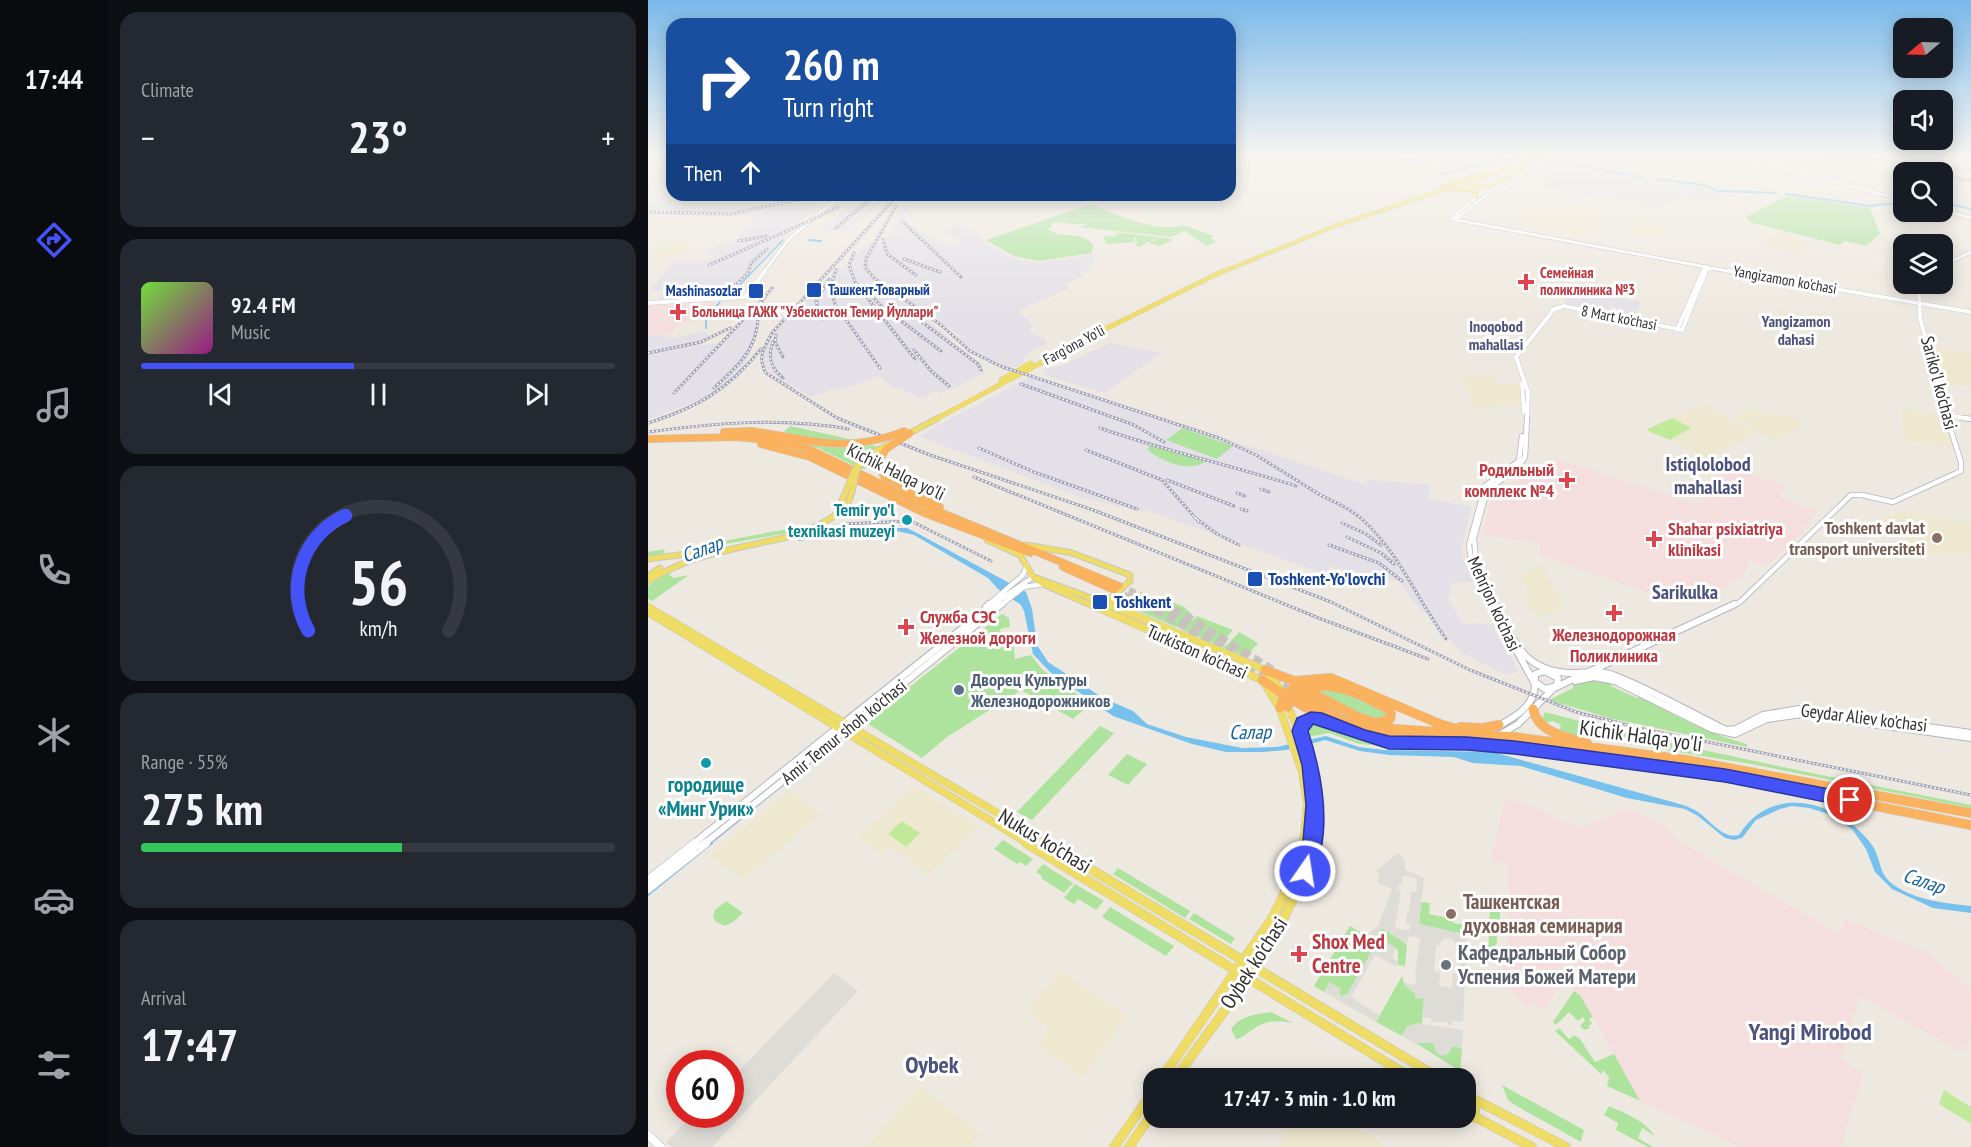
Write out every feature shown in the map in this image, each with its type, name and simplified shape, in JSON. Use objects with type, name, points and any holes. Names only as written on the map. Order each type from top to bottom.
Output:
[{"type":"highway","points":[[691,436],[752,431],[833,446],[852,447],[908,432]]},
{"type":"highway","points":[[908,432],[886,450],[878,463],[879,469],[884,477],[966,526]]},
{"type":"highway","name":"Kichik Halqa yo'li","points":[[648,441],[691,436],[765,439],[807,448],[934,507]]},
{"type":"highway","name":"Kichik Halqa yo'li","points":[[648,441],[715,440],[758,443],[784,448],[810,457],[924,513],[966,526],[1020,544],[1116,588],[966,526]]},
{"type":"highway","points":[[934,507],[924,513],[936,523]]},
{"type":"highway","points":[[1266,675],[1294,681],[1325,677],[1336,680],[1482,740]]},
{"type":"highway","points":[[1266,675],[1285,702],[1362,735],[1389,743],[1467,743]]},
{"type":"highway","points":[[1285,702],[1296,686],[1311,680]]},
{"type":"highway","points":[[1285,702],[1304,688],[1322,684],[1330,685],[1386,708],[1391,714],[1391,718],[1385,722],[1369,722]]},
{"type":"highway","name":"Kichik Halqa yo'li","points":[[1612,755],[1482,740],[1433,738],[1392,736],[1340,719],[1306,695],[1369,722],[1433,738],[1467,743],[1482,740],[1497,736],[1745,774],[1971,813]]},
{"type":"highway","points":[[1533,709],[1537,721],[1549,729],[1612,755]]},
{"type":"highway","points":[[1299,744],[1301,726],[1306,719],[1316,717],[1331,722]]},
{"type":"highway","points":[[1440,724],[1474,728],[1499,725]]},
{"type":"highway","name":"Kichik Halqa yo'li","points":[[1745,774],[1971,825]]},
{"type":"highway","points":[[1932,806],[1936,818]]},
{"type":"main road","points":[[648,303],[734,299],[747,295],[789,238],[822,211]]},
{"type":"main road","name":"Farg'ona Yo'li","points":[[648,582],[686,560],[707,553],[818,526],[840,511],[852,496],[856,473],[863,461],[876,451],[1001,378],[1158,298],[1258,253],[1370,211]]},
{"type":"main road","name":"Farg'ona Yo'li","points":[[908,432],[1015,380],[1138,311],[1258,253],[1380,211]]},
{"type":"main road","points":[[1452,220],[1462,211]]},
{"type":"main road","points":[[1452,220],[1459,219],[1468,211]]},
{"type":"main road","points":[[1953,212],[1971,217]]},
{"type":"main road","name":"Yangizamon ko'chasi","points":[[1459,219],[1464,223]]},
{"type":"main road","name":"Yangizamon ko'chasi","points":[[1452,220],[1707,267],[1971,310]]},
{"type":"main road","points":[[1953,261],[1971,252]]},
{"type":"main road","points":[[1679,329],[1707,267]]},
{"type":"main road","name":"Sariko'l ko'chasi","points":[[1497,736],[1521,723],[1542,696],[1554,688],[1743,600],[1851,495],[1863,494],[1882,502],[1893,502],[1960,472],[1962,468],[1928,346],[1918,302],[1918,294]]},
{"type":"main road","name":"8 Mart ko'chasi","points":[[1557,306],[1679,329]]},
{"type":"main road","name":"8 Mart ko'chasi","points":[[1557,306],[1679,329]]},
{"type":"main road","name":"Mehrjon ko'chasi","points":[[1535,682],[1508,638],[1471,560],[1469,548],[1487,490],[1518,468],[1525,457],[1528,392],[1516,357],[1557,306]]},
{"type":"main road","points":[[1947,415],[1971,418]]},
{"type":"main road","points":[[966,526],[1014,552],[1027,565],[1033,578]]},
{"type":"main road","name":"Farg'ona Yo'li","points":[[648,576],[695,553],[794,533]]},
{"type":"main road","name":"Mehrjon ko'chasi","points":[[1474,536],[1475,559],[1522,654],[1531,663],[1549,671]]},
{"type":"main road","points":[[1020,544],[1072,553],[1130,575],[1130,581],[1110,600],[1112,606]]},
{"type":"main road","points":[[648,559],[695,553]]},
{"type":"main road","name":"Amir Temur shoh ko'chasi","points":[[955,638],[976,616],[1018,585],[1027,565]]},
{"type":"main road","name":"Amir Temur shoh ko'chasi","points":[[648,880],[688,852],[1018,585],[1033,578]]},
{"type":"main road","name":"Turkiston ko'chasi","points":[[1033,578],[1044,579],[1112,606],[1266,675]]},
{"type":"main road","name":"Turkiston ko'chasi","points":[[1033,578],[1266,675]]},
{"type":"main road","name":"Amir Temur shoh ko'chasi","points":[[1018,585],[1043,584]]},
{"type":"main road","name":"Nukus ko'chasi","points":[[650,608],[1003,816],[1422,1068]]},
{"type":"main road","name":"Nukus ko'chasi","points":[[650,608],[840,730],[1396,1068]]},
{"type":"main road","points":[[1606,663],[1611,674]]},
{"type":"main road","points":[[1482,740],[1526,706],[1533,693],[1534,676],[1538,672],[1549,671],[1556,675],[1559,681],[1554,688],[1545,689],[1535,682]]},
{"type":"main road","name":"Sariko'l ko'chasi","points":[[1549,671],[1562,674],[1586,672]]},
{"type":"main road","points":[[1586,672],[1611,674],[1728,732]]},
{"type":"main road","name":"Oybek ko'chasi","points":[[1169,1068],[1282,904],[1301,859],[1306,831],[1307,805],[1299,744],[1285,702],[1266,675]]},
{"type":"main road","points":[[1568,682],[1590,677],[1615,681],[1712,729],[1728,732]]},
{"type":"main road","name":"Geydar Aliev ko'chasi","points":[[1728,732],[1740,733],[1767,719],[1791,714],[1875,721],[1971,733]]},
{"type":"main road","name":"Geydar Aliev ko'chasi","points":[[1875,721],[1971,738]]},
{"type":"main road","name":"Oybek ko'chasi","points":[[1183,1068],[1254,967],[1294,898],[1310,851],[1315,796],[1311,765],[1299,744]]},
{"type":"main road","points":[[996,824],[1003,816]]},
{"type":"main road","name":"Amir Temur shoh ko'chasi","points":[[648,889],[688,852]]},
{"type":"main road","points":[[1476,1100],[1566,1147]]},
{"type":"main road","points":[[1114,1147],[1143,1106]]},
{"type":"main road","points":[[1476,1118],[1532,1147]]},
{"type":"main road","points":[[1129,1147],[1143,1127]]},
{"type":"main road","points":[[648,1135],[661,1147]]},
{"type":"shaded area","points":[[648,211],[812,211],[795,228],[787,231],[790,232],[727,295],[704,297],[708,292],[693,293],[691,295],[696,295],[693,298],[657,300],[665,291],[649,291],[675,262],[698,261],[699,263],[714,256],[705,255],[712,247],[734,241],[752,223],[748,223],[754,217],[648,214]]},
{"type":"shaded area","points":[[844,211],[872,211],[846,231],[819,231]]},
{"type":"shaded area","points":[[906,211],[903,216],[911,226],[948,247],[962,243],[946,231],[956,223],[983,236],[980,240],[1011,258],[1037,263],[1093,254],[1095,263],[1088,265],[1091,270],[1080,272],[1083,277],[1065,283],[1069,288],[1018,311],[1030,322],[1032,327],[1029,331],[1048,342],[1025,356],[1022,360],[1026,362],[1014,368],[993,362],[966,346],[958,338],[961,336],[917,306],[913,308],[946,335],[960,350],[980,363],[985,372],[959,386],[940,393],[937,391],[920,399],[899,387],[893,388],[879,376],[838,391],[834,388],[810,398],[796,387],[792,389],[765,367],[764,353],[770,341],[837,269],[850,267],[852,259],[867,243],[884,242],[884,237],[892,236],[897,212]]},
{"type":"shaded area","points":[[1528,211],[1545,211],[1597,219],[1591,235],[1531,226],[1531,223],[1519,221]]},
{"type":"shaded area","points":[[1560,211],[1604,211],[1599,218]]},
{"type":"shaded area","points":[[1633,220],[1668,225],[1661,238],[1626,232]]},
{"type":"shaded area","points":[[1777,233],[1811,242],[1798,253],[1765,245],[1768,239]]},
{"type":"shaded area","points":[[690,242],[678,256],[649,259],[662,244]]},
{"type":"shaded area","points":[[1575,289],[1641,302],[1636,315],[1628,314],[1627,316],[1621,315],[1623,309],[1611,306],[1608,313],[1564,304],[1569,294],[1572,294]]},
{"type":"shaded area","name":"Больница ГАЖК \"Узбекистон Темир Йуллари\"","points":[[717,302],[702,320],[678,324],[673,333],[648,336],[648,304]]},
{"type":"shaded area","points":[[1780,311],[1825,318],[1825,328],[1778,321]]},
{"type":"shaded area","points":[[749,318],[755,318],[755,335],[748,360],[734,378],[702,399],[648,420],[648,336],[665,334],[667,339],[706,331],[709,338],[701,345],[724,343]]},
{"type":"shaded area","points":[[1109,343],[1162,353],[1104,393],[1042,374],[1047,368],[1062,366]]},
{"type":"shaded area","points":[[1936,348],[1971,354],[1971,387],[1946,383]]},
{"type":"shaded area","points":[[1033,375],[1364,484],[1368,480],[1430,485],[1427,498],[1471,507],[1462,554],[1476,582],[1452,583],[1448,600],[1464,625],[1477,623],[1495,625],[1519,672],[1505,674],[1463,654],[1436,625],[1430,615],[1420,610],[1400,582],[1330,567],[1324,574],[1146,510],[1143,512],[1082,498],[918,436]]},
{"type":"shaded area","points":[[1492,375],[1495,384],[1522,385],[1522,404],[1494,404],[1494,406],[1480,410],[1476,409],[1468,401],[1473,398],[1462,378]]},
{"type":"shaded area","points":[[1705,405],[1756,433],[1706,458],[1670,440],[1690,428],[1672,418]]},
{"type":"shaded area","points":[[1901,409],[1940,416],[1944,420],[1952,448],[1905,440]]},
{"type":"shaded area","points":[[1749,410],[1800,419],[1799,431],[1791,431],[1775,440],[1733,417]]},
{"type":"shaded area","name":"Shahar psixiatriya klinikasi","points":[[1553,458],[1694,503],[1702,503],[1723,467],[1786,485],[1779,496],[1817,511],[1801,533],[1767,566],[1750,560],[1745,573],[1721,590],[1710,583],[1672,601],[1539,555],[1541,544],[1483,534],[1491,498],[1524,474]]},
{"type":"shaded area","name":"Toshkent davlat transport universiteti","points":[[1900,511],[1971,523],[1971,555],[1932,555],[1877,522]]},
{"type":"shaded area","points":[[1541,565],[1565,608],[1537,617],[1521,592],[1527,590],[1520,576]]},
{"type":"shaded area","points":[[916,787],[975,824],[975,830],[928,876],[890,847],[881,854],[858,837]]},
{"type":"shaded area","points":[[789,791],[821,814],[743,880],[711,854]]},
{"type":"shaded area","points":[[1505,799],[1533,806],[1565,823],[1582,828],[1624,809],[1646,816],[1663,825],[1679,841],[1839,934],[1845,919],[1929,954],[1971,990],[1971,1029],[1964,1053],[1860,996],[1841,1058],[1863,1075],[1842,1147],[1740,1147],[1640,1101],[1581,995],[1563,982],[1544,1010],[1533,1002],[1527,1008],[1492,971],[1502,971],[1509,945],[1509,864],[1491,861]]},
{"type":"shaded area","points":[[1398,853],[1405,860],[1405,870],[1424,878],[1419,924],[1467,935],[1463,1022],[1453,1021],[1452,1025],[1448,1025],[1448,1022],[1431,1022],[1431,1018],[1422,1017],[1424,999],[1415,998],[1415,992],[1405,986],[1404,982],[1413,985],[1417,982],[1415,976],[1420,938],[1408,936],[1408,941],[1402,943],[1402,940],[1382,928],[1380,937],[1398,950],[1394,950],[1393,959],[1398,961],[1397,967],[1375,955],[1351,997],[1380,1016],[1376,1022],[1324,992],[1330,982],[1341,989],[1338,996],[1348,993],[1377,942],[1366,935],[1378,926],[1392,889],[1377,883],[1380,876],[1376,871]],"holes":[[[1402,876],[1417,878],[1416,892],[1411,892],[1409,914],[1407,914],[1406,923],[1410,924],[1409,931],[1395,928],[1401,890],[1398,890],[1399,884],[1402,884]],[[1449,938],[1460,949],[1459,974],[1453,974],[1452,988],[1439,986],[1440,972],[1434,971],[1436,945],[1440,945],[1442,940]]]},
{"type":"shaded area","points":[[1060,971],[1128,1016],[1082,1077],[1038,1044],[1048,1028],[1026,1011]]},
{"type":"shaded area","points":[[834,973],[858,991],[744,1113],[744,1066]]},
{"type":"shaded area","points":[[1416,1023],[1463,1030],[1462,1048],[1452,1046],[1448,1054],[1442,1056],[1436,1052],[1433,1043],[1414,1043],[1402,1036],[1407,1027]]},
{"type":"shaded area","points":[[920,1086],[981,1134],[970,1147],[866,1147]]},
{"type":"shaded area","points":[[680,1128],[730,1128],[712,1147],[672,1147],[666,1142]]},
{"type":"shaded area","points":[[1289,1128],[1358,1128],[1388,1147],[1277,1147]]},
{"type":"green space","points":[[1073,211],[1107,211],[1151,225],[1174,227],[1183,225],[1214,236],[1210,238],[1216,242],[1207,246],[1185,231],[1170,237],[1079,227],[1087,225],[1084,223],[1054,223],[1050,224],[1053,226],[1047,229],[1060,235],[1087,239],[1093,245],[1092,253],[1039,261],[1014,256],[986,240]]},
{"type":"green space","points":[[1759,211],[1871,211],[1880,234],[1866,246],[1844,241],[1840,245],[1750,222],[1746,217]]},
{"type":"green space","points":[[1113,232],[1159,237],[1150,242],[1162,237],[1174,240],[1159,246],[1149,243],[1149,241],[1139,247],[1135,245],[1139,243],[1136,237],[1135,242],[1107,244],[1103,237],[1112,233],[1107,236],[1114,237],[1118,233]]},
{"type":"green space","points":[[1672,418],[1691,428],[1670,440],[1646,430]]},
{"type":"green space","points":[[790,426],[854,440],[850,445],[782,434]]},
{"type":"green space","points":[[1183,428],[1233,446],[1217,459],[1166,440]]},
{"type":"green space","points":[[741,432],[757,434],[770,437],[717,434]]},
{"type":"green space","points":[[786,440],[841,448],[873,445],[882,450],[876,459],[875,467],[861,469],[818,448]]},
{"type":"green space","points":[[1151,444],[1208,460],[1193,466],[1176,465],[1147,449]]},
{"type":"green space","points":[[809,525],[793,532],[686,553],[648,557],[648,552],[665,549],[663,554],[670,554],[718,542]]},
{"type":"green space","points":[[667,571],[673,578],[689,575],[652,601],[648,599],[648,586]]},
{"type":"green space","points":[[1162,598],[1184,607],[1192,614],[1176,627],[1131,608],[1134,605],[1149,611]]},
{"type":"green space","points":[[1002,614],[1009,618],[1010,627],[1000,629],[1001,635],[1012,633],[1015,659],[1031,655],[1043,670],[1091,704],[1073,719],[1021,690],[947,737],[922,758],[865,722]]},
{"type":"green space","points":[[1197,616],[1233,630],[1221,644],[1226,646],[1239,632],[1258,643],[1246,657],[1183,630]]},
{"type":"green space","points":[[1594,680],[1612,683],[1611,686],[1637,698],[1639,696],[1706,730],[1747,744],[1747,747],[1609,718],[1549,700],[1573,688],[1573,685]]},
{"type":"green space","points":[[1327,686],[1385,711],[1388,717],[1376,721],[1313,689]]},
{"type":"green space","points":[[1545,712],[1704,750],[1971,805],[1971,808],[1751,764],[1573,735],[1559,731],[1561,725],[1553,721],[1545,723],[1541,720]]},
{"type":"green space","points":[[1320,721],[1385,746],[1359,744],[1329,733],[1309,737],[1306,726],[1308,722]]},
{"type":"green space","points":[[1100,726],[1114,733],[1032,820],[1017,812]]},
{"type":"green space","points":[[1127,754],[1147,764],[1128,785],[1108,775]]},
{"type":"green space","points":[[902,821],[920,833],[906,847],[888,834]]},
{"type":"green space","points":[[1003,840],[1033,859],[1026,866],[1020,862],[1017,864],[994,849]]},
{"type":"green space","points":[[1043,864],[1073,883],[1064,893],[1041,878],[1042,876],[1036,872]]},
{"type":"green space","points":[[1118,868],[1190,911],[1185,918],[1113,874]]},
{"type":"green space","points":[[1075,884],[1104,901],[1096,910],[1078,899],[1074,904],[1064,898]]},
{"type":"green space","points":[[726,901],[743,913],[725,926],[716,922],[713,916],[715,910]]},
{"type":"green space","points":[[1490,901],[1500,902],[1500,920],[1496,922],[1497,942],[1488,961]]},
{"type":"green space","points":[[1421,902],[1430,903],[1429,914],[1453,919],[1453,923],[1468,925],[1467,935],[1419,924]]},
{"type":"green space","points":[[1110,907],[1174,946],[1166,956],[1102,917]]},
{"type":"green space","points":[[1194,913],[1235,938],[1231,944],[1189,919]]},
{"type":"green space","points":[[1350,926],[1377,942],[1348,993],[1341,997],[1330,982],[1324,992],[1314,986]]},
{"type":"green space","points":[[1382,928],[1407,944],[1405,966],[1398,965],[1398,950],[1380,937]]},
{"type":"green space","points":[[1402,976],[1405,986],[1424,999],[1422,1024],[1416,1023],[1407,1027],[1402,1036],[1376,1022]]},
{"type":"green space","points":[[1574,991],[1580,995],[1593,1017],[1589,1018],[1592,1024],[1588,1026],[1590,1028],[1584,1030],[1580,1026],[1585,1021],[1583,1017],[1578,1021],[1569,1012],[1556,1025],[1553,1022]]},
{"type":"green space","points":[[1271,1012],[1293,1023],[1276,1021],[1267,1023],[1236,1039],[1231,1029],[1239,1021]]},
{"type":"green space","points":[[1559,1028],[1569,1039],[1574,1035],[1580,1039],[1595,1062],[1614,1054],[1640,1101],[1607,1086],[1609,1077],[1603,1070],[1601,1074],[1555,1031]]},
{"type":"green space","points":[[1414,1042],[1434,1043],[1435,1050],[1449,1053],[1452,1046],[1462,1048],[1460,1068],[1455,1068]]},
{"type":"green space","points":[[1502,1085],[1584,1130],[1581,1142],[1513,1104],[1508,1100]]},
{"type":"green space","points":[[1944,1090],[1971,1107],[1971,1124],[1939,1104]]},
{"type":"green space","points":[[1609,1106],[1634,1118],[1651,1130],[1655,1136],[1642,1128],[1638,1138],[1653,1147],[1648,1147],[1616,1130],[1618,1123],[1604,1115]]},
{"type":"water","name":"Салар","points":[[907,528],[1026,592],[1032,609],[1037,645],[1048,662],[1103,698],[1133,711],[1147,724],[1186,737],[1242,748],[1277,747],[1326,736],[1359,747],[1384,750],[1493,752],[1685,806],[1698,812],[1722,832],[1733,836],[1739,835],[1753,818],[1769,808],[1787,803],[1806,804],[1842,817],[1858,830],[1875,849],[1886,877],[1897,887],[1928,900],[1971,906],[1971,913],[1933,908],[1892,889],[1875,872],[1866,849],[1852,829],[1832,815],[1809,808],[1792,806],[1780,809],[1756,820],[1742,838],[1734,840],[1725,838],[1698,816],[1685,809],[1627,798],[1521,766],[1473,763],[1454,757],[1389,755],[1360,751],[1325,740],[1286,750],[1226,752],[1192,744],[1113,716],[1050,672],[1033,654],[1021,605],[998,589],[988,578],[914,535],[893,530],[797,541],[807,535]]},
{"type":"waterway","points":[[730,295],[783,240]]},
{"type":"waterway","points":[[809,240],[821,241]]},
{"type":"waterway","points":[[706,328],[706,318],[720,302]]},
{"type":"waterway","points":[[865,719],[881,706]]},
{"type":"waterway","points":[[710,844],[794,776]]},
{"type":"waterway","points":[[648,895],[712,843]]},
{"type":"tunnel","points":[[1119,586],[1163,606]]},
{"type":"tunnel","points":[[1114,590],[1146,606]]},
{"type":"tunnel","points":[[1143,604],[1177,621],[1231,654]]},
{"type":"tunnel","points":[[1160,604],[1183,615],[1272,670]]},
{"type":"tunnel","points":[[1248,665],[1294,693]]},
{"type":"railway","points":[[648,212],[731,214],[747,211]]},
{"type":"railway","points":[[805,223],[831,211]]},
{"type":"railway","points":[[836,228],[857,211]]},
{"type":"railway","points":[[884,211],[772,333],[762,357],[766,373],[837,418],[930,455],[1093,510],[1331,602],[1470,670],[1576,712],[1648,730],[1971,795]]},
{"type":"railway","points":[[893,211],[866,259],[865,267],[874,278],[941,325],[970,351],[1000,366],[1219,438],[1256,455],[1321,495]]},
{"type":"railway","points":[[709,265],[812,220]]},
{"type":"railway","points":[[903,222],[961,277]]},
{"type":"railway","points":[[739,241],[766,236]]},
{"type":"railway","points":[[883,240],[887,254],[916,275]]},
{"type":"railway","points":[[729,291],[748,273],[751,263],[767,249]]},
{"type":"railway","points":[[854,253],[849,265],[855,282],[915,359]]},
{"type":"railway","points":[[904,259],[940,272]]},
{"type":"railway","points":[[836,270],[830,288],[835,304],[880,368]]},
{"type":"railway","points":[[822,319],[816,302],[829,279]]},
{"type":"railway","points":[[714,388],[748,351],[755,336],[760,306],[772,288]]},
{"type":"railway","points":[[873,297],[880,305],[941,351]]},
{"type":"railway","points":[[674,393],[761,301]]},
{"type":"railway","points":[[914,316],[978,364],[981,370]]},
{"type":"railway","points":[[648,353],[701,342],[730,328]]},
{"type":"railway","points":[[776,335],[775,342],[783,357]]},
{"type":"railway","points":[[773,342],[770,353],[771,362],[783,378]]},
{"type":"railway","points":[[648,423],[682,410],[711,395],[736,376],[761,349]]},
{"type":"railway","points":[[914,350],[931,371],[949,386]]},
{"type":"railway","points":[[1021,384],[1134,425],[1164,442]]},
{"type":"railway","points":[[648,432],[698,426],[773,422],[848,429]]},
{"type":"railway","points":[[1100,428],[1296,486]]},
{"type":"railway","points":[[979,448],[1034,472],[1137,509]]},
{"type":"railway","points":[[1086,450],[1162,480],[1196,518]]},
{"type":"railway","points":[[974,477],[1321,619],[1428,659]]},
{"type":"railway","points":[[1167,480],[1234,506]]},
{"type":"railway","points":[[1261,489],[1269,492]]},
{"type":"railway","points":[[1237,493],[1245,496]]},
{"type":"railway","points":[[1316,493],[1321,495]]},
{"type":"railway","points":[[1321,495],[1353,512],[1376,534],[1398,562],[1446,639]]},
{"type":"railway","points":[[1241,509],[1247,511]]},
{"type":"railway","points":[[1196,518],[1217,534],[1239,545]]},
{"type":"railway","points":[[1196,518],[1199,522]]},
{"type":"railway","points":[[843,524],[911,521],[991,561]]},
{"type":"railway","points":[[1342,523],[1366,534],[1381,545]]},
{"type":"railway","points":[[1347,537],[1381,553],[1394,564]]},
{"type":"railway","points":[[1329,545],[1379,563],[1402,581]]},
{"type":"place","name":"Семейная поликлиника №3","points":[[1526,282]]},
{"type":"place","name":"Ташкент-Товарный","points":[[814,290]]},
{"type":"place","name":"Mashinasozlar","points":[[756,291]]},
{"type":"place","name":"Больница ГАЖК \"Узбекистон Темир Йуллари\"","points":[[678,312]]},
{"type":"place","name":"Родильный комплекс №4","points":[[1567,480]]},
{"type":"place","name":"Temir yo'l texnikasi muzeyi","points":[[907,520]]},
{"type":"place","name":"Toshkent davlat transport universiteti","points":[[1937,538]]},
{"type":"place","name":"Shahar psixiatriya klinikasi","points":[[1654,539]]},
{"type":"place","name":"Toshkent-Yo'lovchi","points":[[1255,579]]},
{"type":"place","name":"Toshkent","points":[[1100,602]]},
{"type":"place","name":"Железнодорожная Поликлиника","points":[[1614,613]]},
{"type":"place","name":"Служба СЭС Железной дороги","points":[[906,627]]},
{"type":"place","name":"Дворец Культуры Железнодорожников","points":[[959,690]]},
{"type":"place","name":"городище «Минг Урик»","points":[[706,763]]},
{"type":"place","name":"Ташкентская духовная семинария","points":[[1451,914]]},
{"type":"place","name":"Shox Med Centre","points":[[1299,954]]},
{"type":"place","name":"Кафедральный Собор Успения Божeй Матери","points":[[1446,965]]},
{"type":"district","name":"Yangizamon dahasi","points":[[1796,330]]},
{"type":"district","name":"Inoqobod mahallasi","points":[[1496,335]]},
{"type":"district","name":"Istiqlolobod mahallasi","points":[[1708,476]]},
{"type":"district","name":"Sarikulka","points":[[1685,592]]},
{"type":"district","name":"Yangi Mirobod","points":[[1810,1032]]},
{"type":"district","name":"Oybek","points":[[932,1065]]},
{"type":"route","points":[[1305,871],[1312,841],[1315,805],[1311,765],[1300,731],[1306,719],[1316,717],[1389,743],[1408,745],[1467,743],[1514,747],[1725,776],[1850,800]]}]
